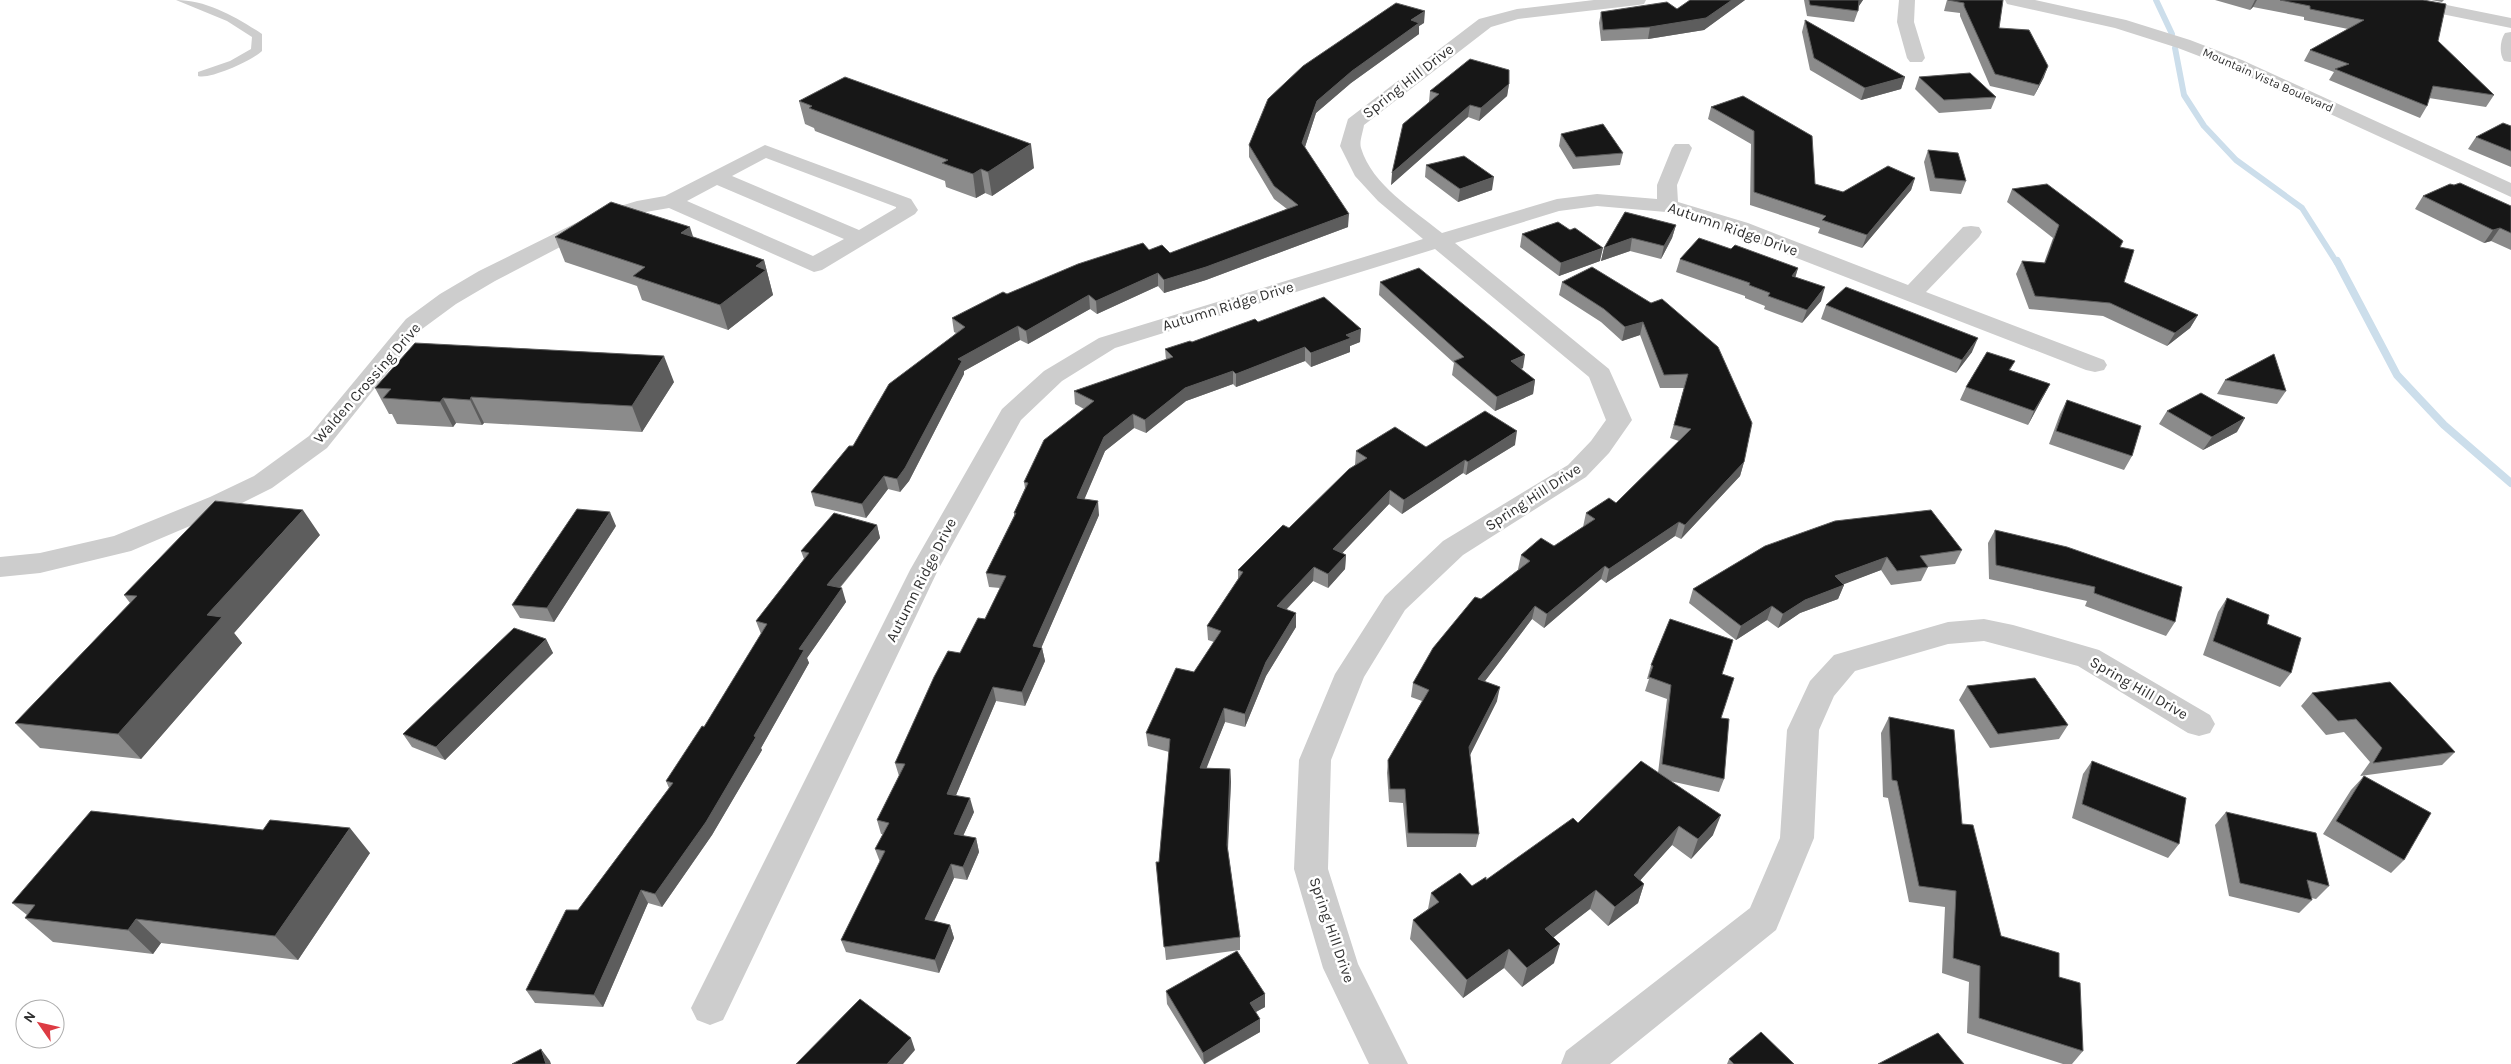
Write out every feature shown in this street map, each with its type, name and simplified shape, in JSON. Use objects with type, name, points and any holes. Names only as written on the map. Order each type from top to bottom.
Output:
[{"type":"street","name":"Spring Hill Drive","points":[[1389,1064],[1341,968],[1311,869],[1315,760],[1350,674],[1395,603],[1453,548],[1577,471],[1600,447],[1619,420],[1600,374],[1385,196],[1362,172],[1350,146],[1355,123],[1485,23],[1517,14],[1638,0]]},
{"type":"street","points":[[1907,0],[1904,10],[1906,31],[1916,58]]},
{"type":"street","name":"Mountain Vista Boulevard","points":[[2013,0],[2120,24],[2184,44],[2236,64],[2511,191]]},
{"type":"street","points":[[2397,0],[2511,24]]},
{"type":"street","points":[[2510,57],[2511,37]]},
{"type":"street","points":[[1668,206],[1667,185],[1682,148]]},
{"type":"street","name":"Walden Crossing Drive","points":[[0,567],[40,564],[121,544],[220,503],[263,482],[318,442],[414,324],[448,299],[487,276],[601,218],[636,207],[671,201],[765,151],[904,203],[908,210],[861,238]]},
{"type":"street","points":[[716,177],[861,238]]},
{"type":"street","name":"Autumn Ridge Drive","points":[[710,1008],[924,570],[1011,415],[1053,376],[1107,343],[1556,205],[1597,200],[1668,206],[1740,228],[2095,365]]},
{"type":"street","points":[[671,201],[814,265],[861,238]]},
{"type":"street","points":[[1912,294],[1971,232]]},
{"type":"street","name":"Spring Hill Drive","points":[[1580,1064],[1763,919],[1797,838],[1803,730],[1821,690],[1845,663],[1948,632],[1984,630],[2013,636],[2088,658],[2198,724]]},
{"type":"lane","points":[[181,0],[231,19],[258,36],[256,51],[234,63],[202,74]]},
{"type":"building","points":[[1690,0],[1732,0],[1706,18],[1650,27],[1603,30],[1601,12],[1667,2],[1677,9]]},
{"type":"building","points":[[1809,0],[1859,0],[1858,11],[1810,5]]},
{"type":"building","points":[[1948,0],[2003,0],[1999,28],[2029,30],[2048,66],[2039,85],[1995,74],[1964,3]]},
{"type":"building","points":[[2280,0],[2423,0],[2446,4],[2438,41],[2494,95],[2433,86],[2427,106],[2335,69],[2349,64],[2310,50],[2364,20],[2310,9],[2310,6]]},
{"type":"building","points":[[1396,3],[1425,11],[1411,20],[1419,23],[1352,71],[1317,101],[1302,143],[1349,214],[1206,267],[1164,280],[1158,273],[1096,301],[1089,295],[1026,331],[1018,326],[958,359],[962,361],[905,468],[897,479],[884,476],[862,504],[811,492],[849,446],[853,446],[889,384],[965,327],[952,318],[1003,292],[1007,294],[1078,264],[1143,243],[1149,250],[1162,245],[1170,253],[1298,205],[1274,186],[1249,145],[1268,99],[1303,66]]},
{"type":"building","points":[[1805,20],[1905,77],[1865,88],[1814,58]]},
{"type":"building","points":[[1470,59],[1509,70],[1509,84],[1481,108],[1470,105],[1392,173],[1403,124],[1439,94],[1430,91]]},
{"type":"building","points":[[1970,73],[1996,97],[1944,100],[1919,77]]},
{"type":"building","points":[[845,77],[1031,144],[988,172],[981,169],[973,174],[942,163],[948,160],[809,108],[812,106],[799,101]]},
{"type":"building","points":[[1743,96],[1812,136],[1815,184],[1843,192],[1888,166],[1915,178],[1867,235],[1822,220],[1826,216],[1754,192],[1754,131],[1711,107]]},
{"type":"building","points":[[2503,123],[2511,126],[2511,151],[2476,137]]},
{"type":"building","points":[[1603,124],[1623,153],[1576,157],[1561,134]]},
{"type":"building","points":[[1928,150],[1958,153],[1966,181],[1935,178]]},
{"type":"building","points":[[1464,156],[1494,177],[1460,189],[1426,165]]},
{"type":"building","points":[[2460,183],[2511,206],[2511,233],[2500,228],[2493,230],[2423,196],[2450,184]]},
{"type":"building","points":[[2047,184],[2123,241],[2120,247],[2134,250],[2124,282],[2198,315],[2175,333],[2110,303],[2035,296],[2022,261],[2045,263],[2059,225],[2012,189]]},
{"type":"building","points":[[611,202],[690,227],[681,233],[764,260],[756,266],[766,270],[720,305],[633,276],[645,267],[555,237]]},
{"type":"building","points":[[1625,212],[1676,225],[1664,246],[1632,238],[1604,248]]},
{"type":"building","points":[[1558,222],[1570,230],[1575,228],[1603,248],[1561,263],[1522,234]]},
{"type":"building","points":[[1699,238],[1731,249],[1735,245],[1798,268],[1792,276],[1825,287],[1807,310],[1768,296],[1770,293],[1749,285],[1750,283],[1680,259]]},
{"type":"building","points":[[1592,267],[1651,303],[1662,299],[1718,347],[1752,423],[1744,462],[1685,525],[1679,522],[1609,569],[1605,566],[1547,614],[1535,606],[1478,679],[1500,687],[1469,747],[1479,834],[1408,833],[1405,789],[1390,789],[1388,760],[1429,690],[1413,683],[1433,648],[1475,597],[1481,599],[1530,561],[1521,555],[1541,538],[1554,546],[1595,519],[1586,513],[1609,498],[1616,503],[1691,429],[1674,425],[1688,374],[1664,375],[1643,322],[1625,327],[1604,309],[1562,282]]},
{"type":"building","points":[[1419,268],[1525,355],[1511,361],[1535,380],[1497,397],[1454,361],[1464,357],[1380,282]]},
{"type":"building","points":[[1846,287],[1978,338],[1962,360],[1826,305]]},
{"type":"building","points":[[1324,297],[1361,329],[1346,335],[1351,338],[1311,353],[1305,347],[1236,374],[1233,371],[1185,388],[1145,420],[1133,414],[1104,437],[1077,498],[1098,501],[1033,646],[1042,648],[1022,692],[993,687],[947,794],[970,798],[954,834],[976,838],[963,867],[951,864],[925,919],[950,925],[935,960],[841,940],[885,851],[875,849],[889,823],[877,820],[905,764],[895,763],[934,677],[948,651],[960,653],[978,618],[985,619],[1006,576],[986,573],[1016,513],[1014,513],[1028,483],[1024,482],[1044,440],[1094,401],[1074,391],[1173,357],[1165,349],[1192,342],[1255,319],[1258,322]]},
{"type":"building","points":[[415,343],[664,356],[632,406],[471,397],[470,400],[443,398],[440,402],[383,398],[391,389],[375,388]]},
{"type":"building","points":[[1987,352],[2015,361],[2009,370],[2050,384],[2034,411],[1966,387]]},
{"type":"building","points":[[2274,354],[2286,391],[2225,380]]},
{"type":"building","points":[[2201,393],[2245,418],[2212,437],[2167,411]]},
{"type":"building","points":[[2067,400],[2141,426],[2132,456],[2056,431]]},
{"type":"building","points":[[1485,411],[1517,431],[1468,462],[1465,460],[1404,500],[1390,490],[1333,549],[1346,555],[1328,574],[1314,567],[1277,606],[1296,613],[1266,662],[1245,714],[1224,708],[1200,768],[1230,769],[1227,845],[1240,937],[1164,947],[1156,862],[1159,862],[1170,739],[1146,733],[1176,668],[1194,672],[1221,631],[1207,626],[1243,572],[1238,570],[1283,525],[1289,528],[1349,469],[1367,458],[1356,451],[1395,427],[1426,447]]},
{"type":"building","points":[[215,501],[303,510],[207,615],[222,617],[118,734],[15,723],[137,596],[124,595]]},
{"type":"building","points":[[577,509],[610,512],[547,608],[512,605]]},
{"type":"building","points":[[1931,510],[1962,550],[1920,556],[1928,567],[1897,571],[1887,557],[1835,576],[1844,585],[1805,600],[1783,614],[1772,606],[1741,626],[1693,589],[1765,546],[1835,521]]},
{"type":"building","points":[[834,513],[877,525],[827,585],[842,588],[799,649],[804,650],[706,822],[655,894],[641,890],[594,995],[526,990],[566,910],[578,910],[673,783],[666,781],[702,726],[704,727],[767,624],[756,621],[809,553],[801,551]]},
{"type":"building","points":[[1995,530],[2067,547],[2182,587],[2175,622],[2094,593],[2095,587],[1996,565]]},
{"type":"building","points":[[2227,598],[2269,615],[2267,624],[2301,638],[2291,673],[2213,641]]},
{"type":"building","points":[[1670,619],[1733,640],[1722,674],[1734,678],[1721,718],[1729,719],[1724,779],[1662,764],[1671,685],[1649,677],[1653,666],[1651,665]]},
{"type":"building","points":[[514,628],[546,639],[436,747],[403,734]]},
{"type":"building","points":[[2035,678],[2068,725],[1998,734],[1967,686]]},
{"type":"building","points":[[2390,682],[2455,752],[2373,763],[2382,748],[2356,719],[2338,721],[2312,693]]},
{"type":"building","points":[[1889,717],[1954,730],[1962,824],[1973,825],[2001,936],[2059,953],[2059,977],[2080,983],[2083,1051],[1979,1018],[1980,966],[1953,958],[1956,891],[1919,886],[1897,781],[1892,780]]},
{"type":"building","points":[[1641,761],[1721,815],[1698,839],[1679,826],[1634,875],[1644,884],[1615,907],[1596,890],[1545,929],[1560,944],[1527,968],[1509,949],[1467,980],[1413,920],[1439,902],[1431,893],[1460,873],[1472,886],[1486,877],[1486,880],[1573,818],[1578,823]]},
{"type":"building","points":[[2092,761],[2186,798],[2179,844],[2082,804]]},
{"type":"building","points":[[2364,776],[2431,813],[2404,860],[2336,821]]},
{"type":"building","points":[[91,811],[263,830],[270,820],[350,828],[275,936],[136,919],[128,930],[25,918],[35,905],[12,903]]},
{"type":"building","points":[[2226,812],[2316,833],[2329,886],[2307,880],[2312,900],[2240,883]]},
{"type":"building","points":[[1237,951],[1265,994],[1250,1003],[1260,1019],[1203,1053],[1166,991]]},
{"type":"building","points":[[860,999],[911,1038],[887,1064],[796,1064]]},
{"type":"building","points":[[1761,1032],[1794,1064],[1734,1064],[1729,1059]]},
{"type":"building","points":[[1938,1033],[1964,1064],[1878,1064]]},
{"type":"building","points":[[541,1049],[546,1064],[512,1064]]},
{"type":"waterway","points":[[2156,0],[2172,34]]},
{"type":"waterway","points":[[2175,48],[2184,95],[2204,126],[2236,160],[2302,208],[2337,263]]},
{"type":"waterway","points":[[2337,261],[2397,375],[2444,425],[2511,483]]}]
